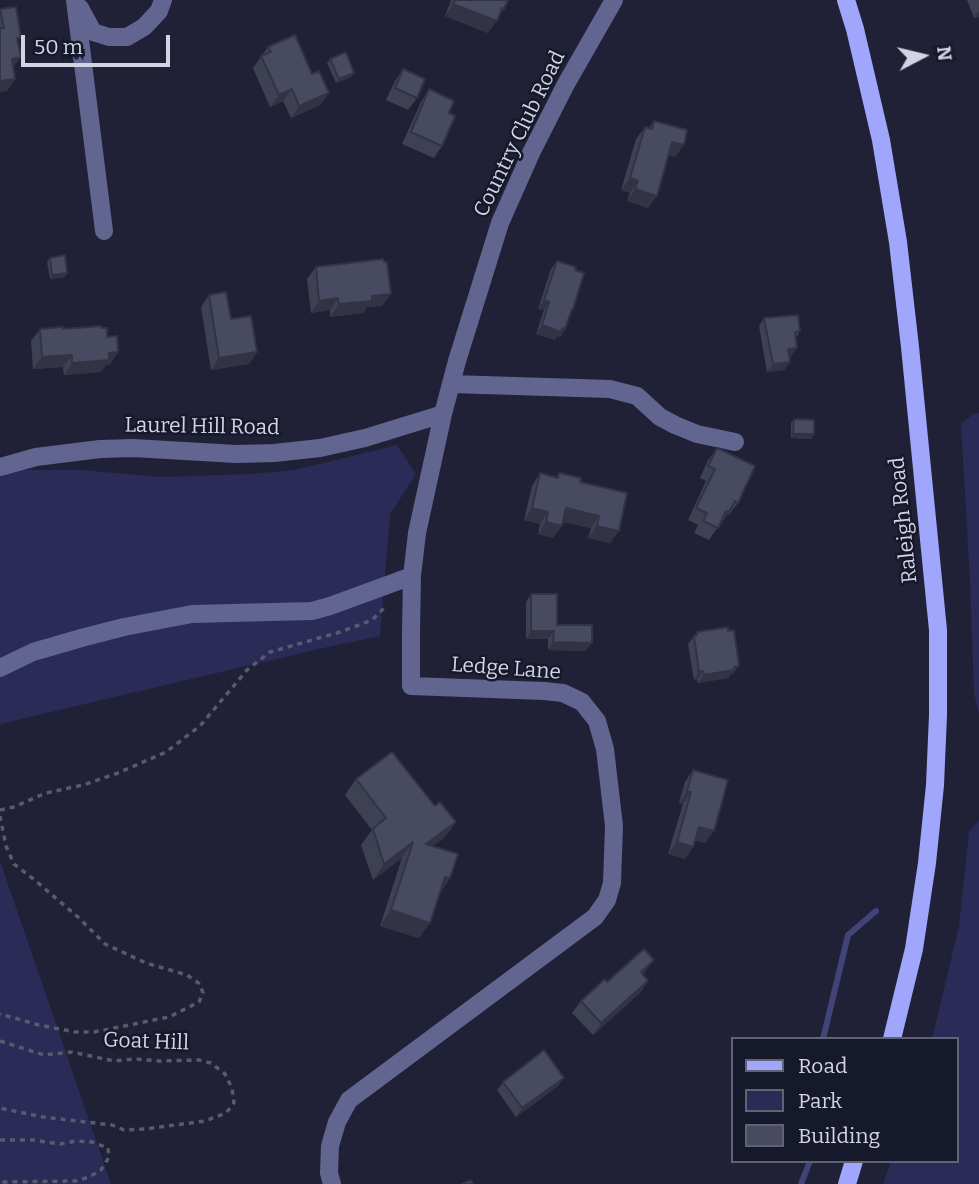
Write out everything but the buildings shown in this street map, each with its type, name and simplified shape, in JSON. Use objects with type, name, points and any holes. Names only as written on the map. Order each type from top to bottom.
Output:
[{"type":"main road","name":"Raleigh Road","points":[[846,0],[881,140],[898,242],[937,630],[936,774],[927,863],[914,949],[892,1037]]},
{"type":"main road","points":[[847,1184],[853,1163]]},
{"type":"street","points":[[76,0],[93,32],[109,37],[127,37],[144,27],[159,10],[163,0]]},
{"type":"street","points":[[76,0],[104,231]]},
{"type":"street","name":"Country Club Road","points":[[443,414],[500,223],[566,84],[614,0]]},
{"type":"street","points":[[451,384],[610,389],[636,396],[660,418],[675,425],[697,434],[735,442]]},
{"type":"street","name":"Laurel Hill Road","points":[[0,467],[37,457],[100,449],[133,448],[236,454],[320,449],[443,414]]},
{"type":"street","name":"Ledge Lane","points":[[332,1184],[329,1173],[330,1146],[337,1122],[349,1100],[595,917],[607,900],[612,883],[614,826],[605,749],[597,721],[582,702],[563,693],[411,685],[412,576],[417,533],[443,414]]},
{"type":"street","points":[[0,668],[33,652],[124,627],[192,614],[312,611],[412,576]]},
{"type":"path","points":[[0,810],[46,793],[83,785],[118,773],[166,752],[200,726],[247,670],[271,652],[372,620],[384,608]]},
{"type":"path","name":"Goat Hill","points":[[0,816],[6,846],[14,864],[79,918],[105,944],[146,962],[187,975],[200,984],[203,993],[199,1002],[169,1017],[93,1032],[64,1030],[0,1014]]},
{"type":"path","name":"Goat Hill","points":[[0,1041],[44,1055],[72,1052],[114,1061],[199,1060],[211,1063],[225,1074],[232,1088],[234,1103],[226,1113],[205,1121],[124,1130],[111,1125],[43,1117],[0,1108]]},
{"type":"path","points":[[0,1140],[33,1140],[60,1144],[92,1142],[108,1148],[109,1157],[102,1170],[75,1181],[0,1182]]},
{"type":"green space","points":[[979,413],[979,713],[974,693],[961,424],[973,414]]},
{"type":"green space","points":[[397,445],[416,474],[390,514],[380,636],[0,724],[0,470],[81,470],[161,477],[252,474],[295,470]]},
{"type":"green space","points":[[979,820],[979,1184],[883,1184],[890,1163],[958,1163],[958,1037],[932,1037],[959,926],[969,832]]},
{"type":"green space","points":[[0,861],[111,1184],[0,1184]]},
{"type":"waterway","points":[[823,1037],[848,935],[876,911]]},
{"type":"waterway","points":[[801,1184],[809,1163]]}]
